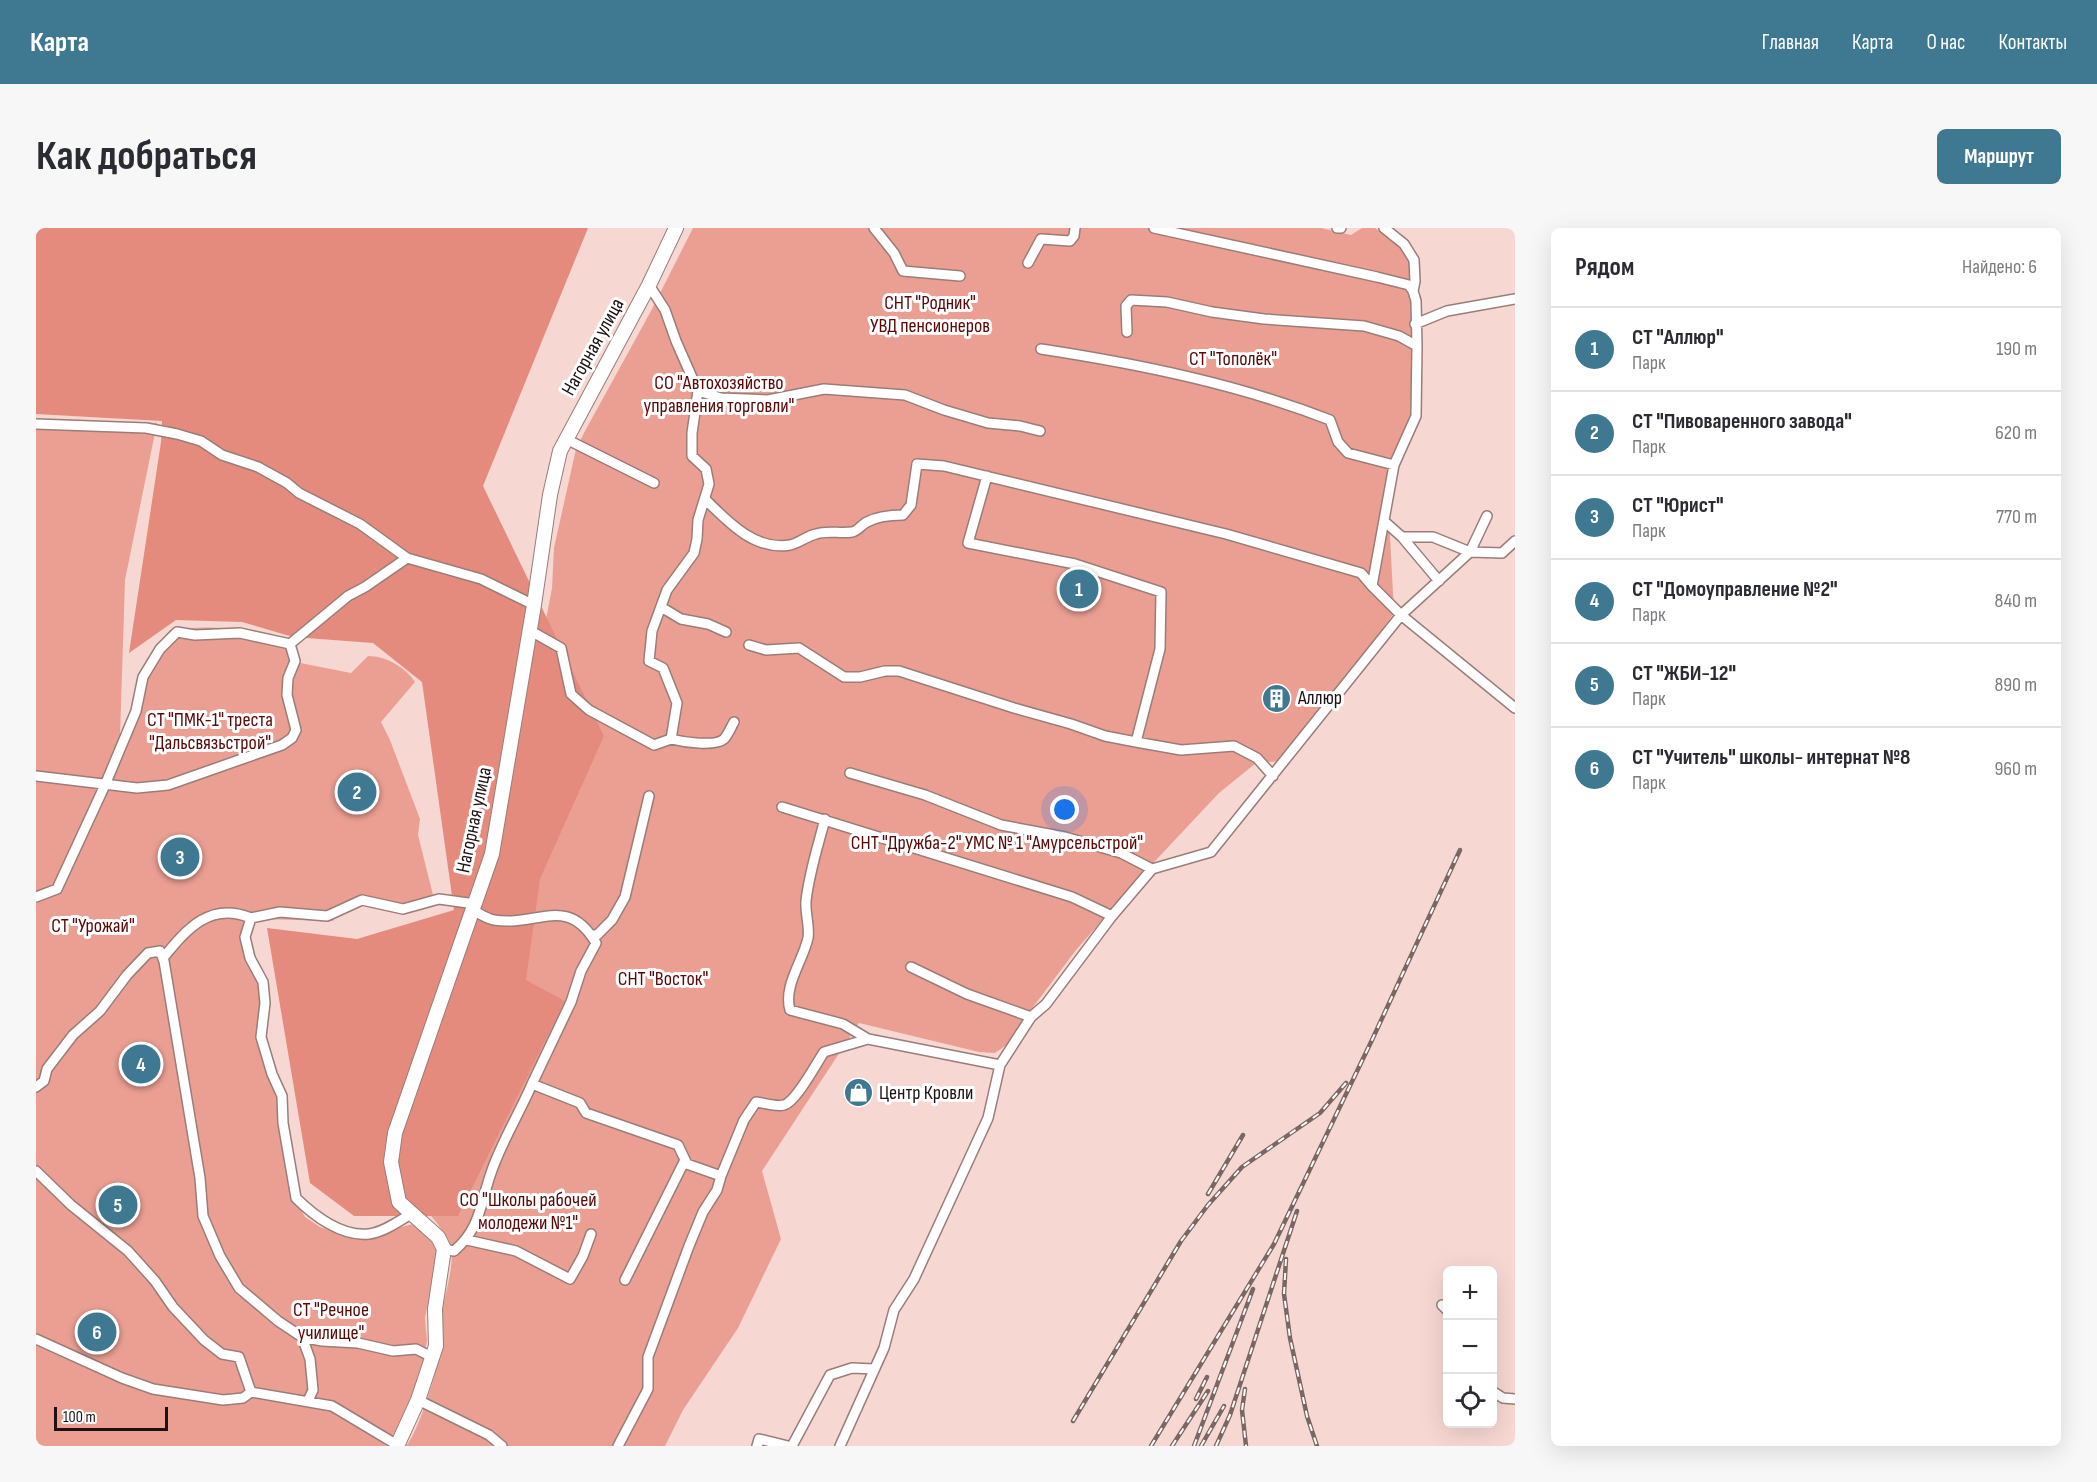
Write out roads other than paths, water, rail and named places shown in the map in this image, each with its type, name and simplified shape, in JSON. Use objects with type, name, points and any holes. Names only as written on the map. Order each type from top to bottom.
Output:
[{"type":"street","name":"Нагорная улица","points":[[444,1250],[438,1237],[399,1202],[391,1162],[395,1134],[492,854],[550,495],[560,450],[649,285],[676,228]]},
{"type":"street","points":[[874,228],[894,253],[903,271],[960,276]]},
{"type":"street","points":[[1028,262],[1041,239],[1070,241],[1074,236],[1075,228]]},
{"type":"street","points":[[1154,228],[1377,277],[1409,285],[1413,291],[1416,301],[1416,416],[1394,465],[1372,585]]},
{"type":"street","points":[[1384,228],[1404,244],[1414,260],[1413,291]]},
{"type":"street","points":[[649,285],[665,309],[698,391],[692,433],[692,456],[706,468],[709,484],[698,520],[694,553],[667,590],[652,631],[649,661],[663,668],[677,703],[671,739]]},
{"type":"street","points":[[1415,324],[1447,311],[1515,299]]},
{"type":"street","points":[[1127,332],[1126,306],[1131,300],[1167,303],[1264,319],[1364,326],[1399,336],[1417,346]]},
{"type":"street","points":[[1041,349],[1107,359],[1187,377],[1296,407],[1330,420],[1338,442],[1348,453],[1394,465]]},
{"type":"street","points":[[698,391],[722,398],[768,400],[824,389],[905,395],[988,423],[1020,426],[1040,431]]},
{"type":"street","points":[[36,424],[146,428],[201,441],[222,455],[258,467],[299,493],[360,524],[407,558],[481,579],[534,605]]},
{"type":"street","points":[[566,439],[654,483]]},
{"type":"street","points":[[705,499],[726,520],[751,538],[769,546],[792,545],[814,534],[831,531],[854,532],[868,521],[889,515],[903,515],[911,505],[917,464],[944,466],[1214,531],[1360,573],[1401,615],[1515,708]]},
{"type":"street","points":[[987,476],[968,543],[1075,564],[1161,592],[1160,649],[1136,742]]},
{"type":"street","points":[[840,1446],[884,1348],[894,1310],[914,1279],[988,1118],[1000,1065],[1031,1017],[1046,1004],[1112,916],[1152,869],[1211,852],[1401,615],[1470,552],[1487,516]]},
{"type":"street","points":[[1384,521],[1402,537],[1439,581]]},
{"type":"street","points":[[1402,537],[1433,537],[1470,552],[1502,553],[1515,541]]},
{"type":"street","points":[[290,644],[348,596],[407,558]]},
{"type":"street","points":[[661,607],[681,619],[708,624],[726,632]]},
{"type":"street","points":[[529,630],[561,648],[571,694],[589,710],[654,745],[671,739],[683,742],[717,742],[725,738],[734,722]]},
{"type":"street","points":[[36,897],[57,889],[136,711],[143,677],[160,649],[177,632],[195,635],[240,633],[290,644]]},
{"type":"street","points":[[36,776],[137,788],[168,785],[282,745],[292,738],[296,730],[286,695],[288,678],[295,661],[290,644]]},
{"type":"street","points":[[749,645],[766,650],[799,648],[844,677],[899,671],[1105,736],[1180,750],[1234,746],[1257,758],[1273,776]]},
{"type":"street","points":[[850,773],[925,795],[1001,825],[1065,837],[1121,853],[1152,869]]},
{"type":"street","points":[[591,935],[597,935],[612,920],[625,897],[649,796]]},
{"type":"street","points":[[782,807],[1072,897],[1112,916]]},
{"type":"street","points":[[825,819],[808,883],[806,910],[808,937],[796,969],[788,1002],[790,1010],[843,1024],[868,1039],[1000,1065]]},
{"type":"street","points":[[36,1339],[122,1378],[153,1389],[224,1400],[243,1398],[251,1392],[332,1406],[398,1446],[418,1400],[436,1346],[435,1309],[444,1250],[454,1251],[467,1240],[481,1211],[491,1172],[571,1002],[581,971],[596,943],[587,928],[568,915],[493,920],[468,903],[439,899],[404,909],[362,900],[327,916],[280,912],[252,918],[235,911],[205,918],[187,929],[163,958]]},
{"type":"street","points":[[252,918],[245,937],[249,958],[263,982],[265,1004],[261,1037],[272,1074],[282,1096],[283,1123],[296,1198],[303,1206],[340,1230],[350,1232],[369,1234],[388,1227],[411,1214]]},
{"type":"street","points":[[36,1087],[44,1081],[47,1069],[73,1035],[100,1011],[127,975],[148,953],[160,951],[200,1178],[203,1216],[220,1256],[239,1288],[278,1321],[302,1337],[322,1341],[358,1343],[393,1351],[416,1349],[432,1357]]},
{"type":"street","points":[[911,967],[967,994],[1031,1017]]},
{"type":"street","points":[[618,1446],[648,1389],[648,1357],[689,1246],[703,1212],[717,1190],[744,1120],[756,1102],[777,1106],[787,1104],[795,1097],[824,1052],[868,1039]]},
{"type":"street","points":[[532,1084],[580,1103],[586,1113],[678,1145],[687,1164],[721,1176]]},
{"type":"street","points":[[625,1280],[685,1160]]},
{"type":"street","points":[[36,1171],[71,1205],[128,1251],[155,1281],[173,1307],[204,1340],[222,1354],[239,1358],[251,1392]]},
{"type":"street","points":[[467,1240],[516,1251],[570,1279],[583,1256],[591,1234]]},
{"type":"street","points":[[302,1337],[310,1359],[313,1390],[308,1401]]},
{"type":"street","points":[[757,1446],[759,1439],[790,1446],[830,1375],[852,1368],[874,1369]]},
{"type":"street","points":[[1497,1394],[1503,1398],[1515,1399]]},
{"type":"street","points":[[418,1400],[489,1434],[502,1446]]},
{"type":"railway","points":[[1151,1446],[1274,1244],[1460,850]]},
{"type":"railway","points":[[1073,1421],[1181,1241],[1208,1205],[1242,1167],[1320,1113],[1346,1083]]},
{"type":"railway","points":[[1208,1194],[1243,1135]]},
{"type":"railway","points":[[1216,1446],[1230,1415],[1297,1211]]},
{"type":"railway","points":[[1286,1259],[1284,1294],[1290,1338],[1307,1416],[1317,1446]]},
{"type":"railway","points":[[1194,1446],[1253,1289]]},
{"type":"railway","points":[[1196,1399],[1207,1377]]},
{"type":"railway","points":[[1245,1389],[1242,1410],[1246,1446]]},
{"type":"railway","points":[[1172,1446],[1208,1391]]},
{"type":"railway","points":[[1201,1446],[1224,1406]]},
{"type":"place","name":"СТ \"Аллюр\"","points":[[1079,589]]},
{"type":"place","name":"Аллюр","points":[[1277,698]]},
{"type":"place","name":"СТ \"Пивоваренного завода\"","points":[[357,792]]},
{"type":"place","name":"СТ \"Юрист\"","points":[[180,857]]},
{"type":"place","name":"СТ \"Домоуправление №2\"","points":[[141,1064]]},
{"type":"place","name":"Центр Кровли","points":[[858,1093]]},
{"type":"place","name":"СТ \"ЖБИ-12\"","points":[[118,1205]]},
{"type":"place","name":"СТ \"Учитель\" школы- интернат №8","points":[[97,1332]]},
{"type":"park label","name":"СНТ \"Родник\" УВД пенсионеров","points":[[930,314]]},
{"type":"park label","name":"СТ \"Тополёк\"","points":[[1233,359]]},
{"type":"park label","name":"СО \"Автохозяйство управления торговли\"","points":[[719,394]]},
{"type":"park label","name":"СТ \"ПМК-1\" треста \"Дальсвязьстрой\"","points":[[210,732]]},
{"type":"park label","name":"СНТ \"Дружба-2\" УМС № 1 \"Амурсельстрой\"","points":[[997,843]]},
{"type":"park label","name":"СТ \"Урожай\"","points":[[93,926]]},
{"type":"park label","name":"СНТ \"Восток\"","points":[[663,979]]},
{"type":"park label","name":"СО \"Школы рабочей молодежи №1\"","points":[[528,1212]]},
{"type":"park label","name":"СТ \"Речное училище\"","points":[[331,1322]]}]
